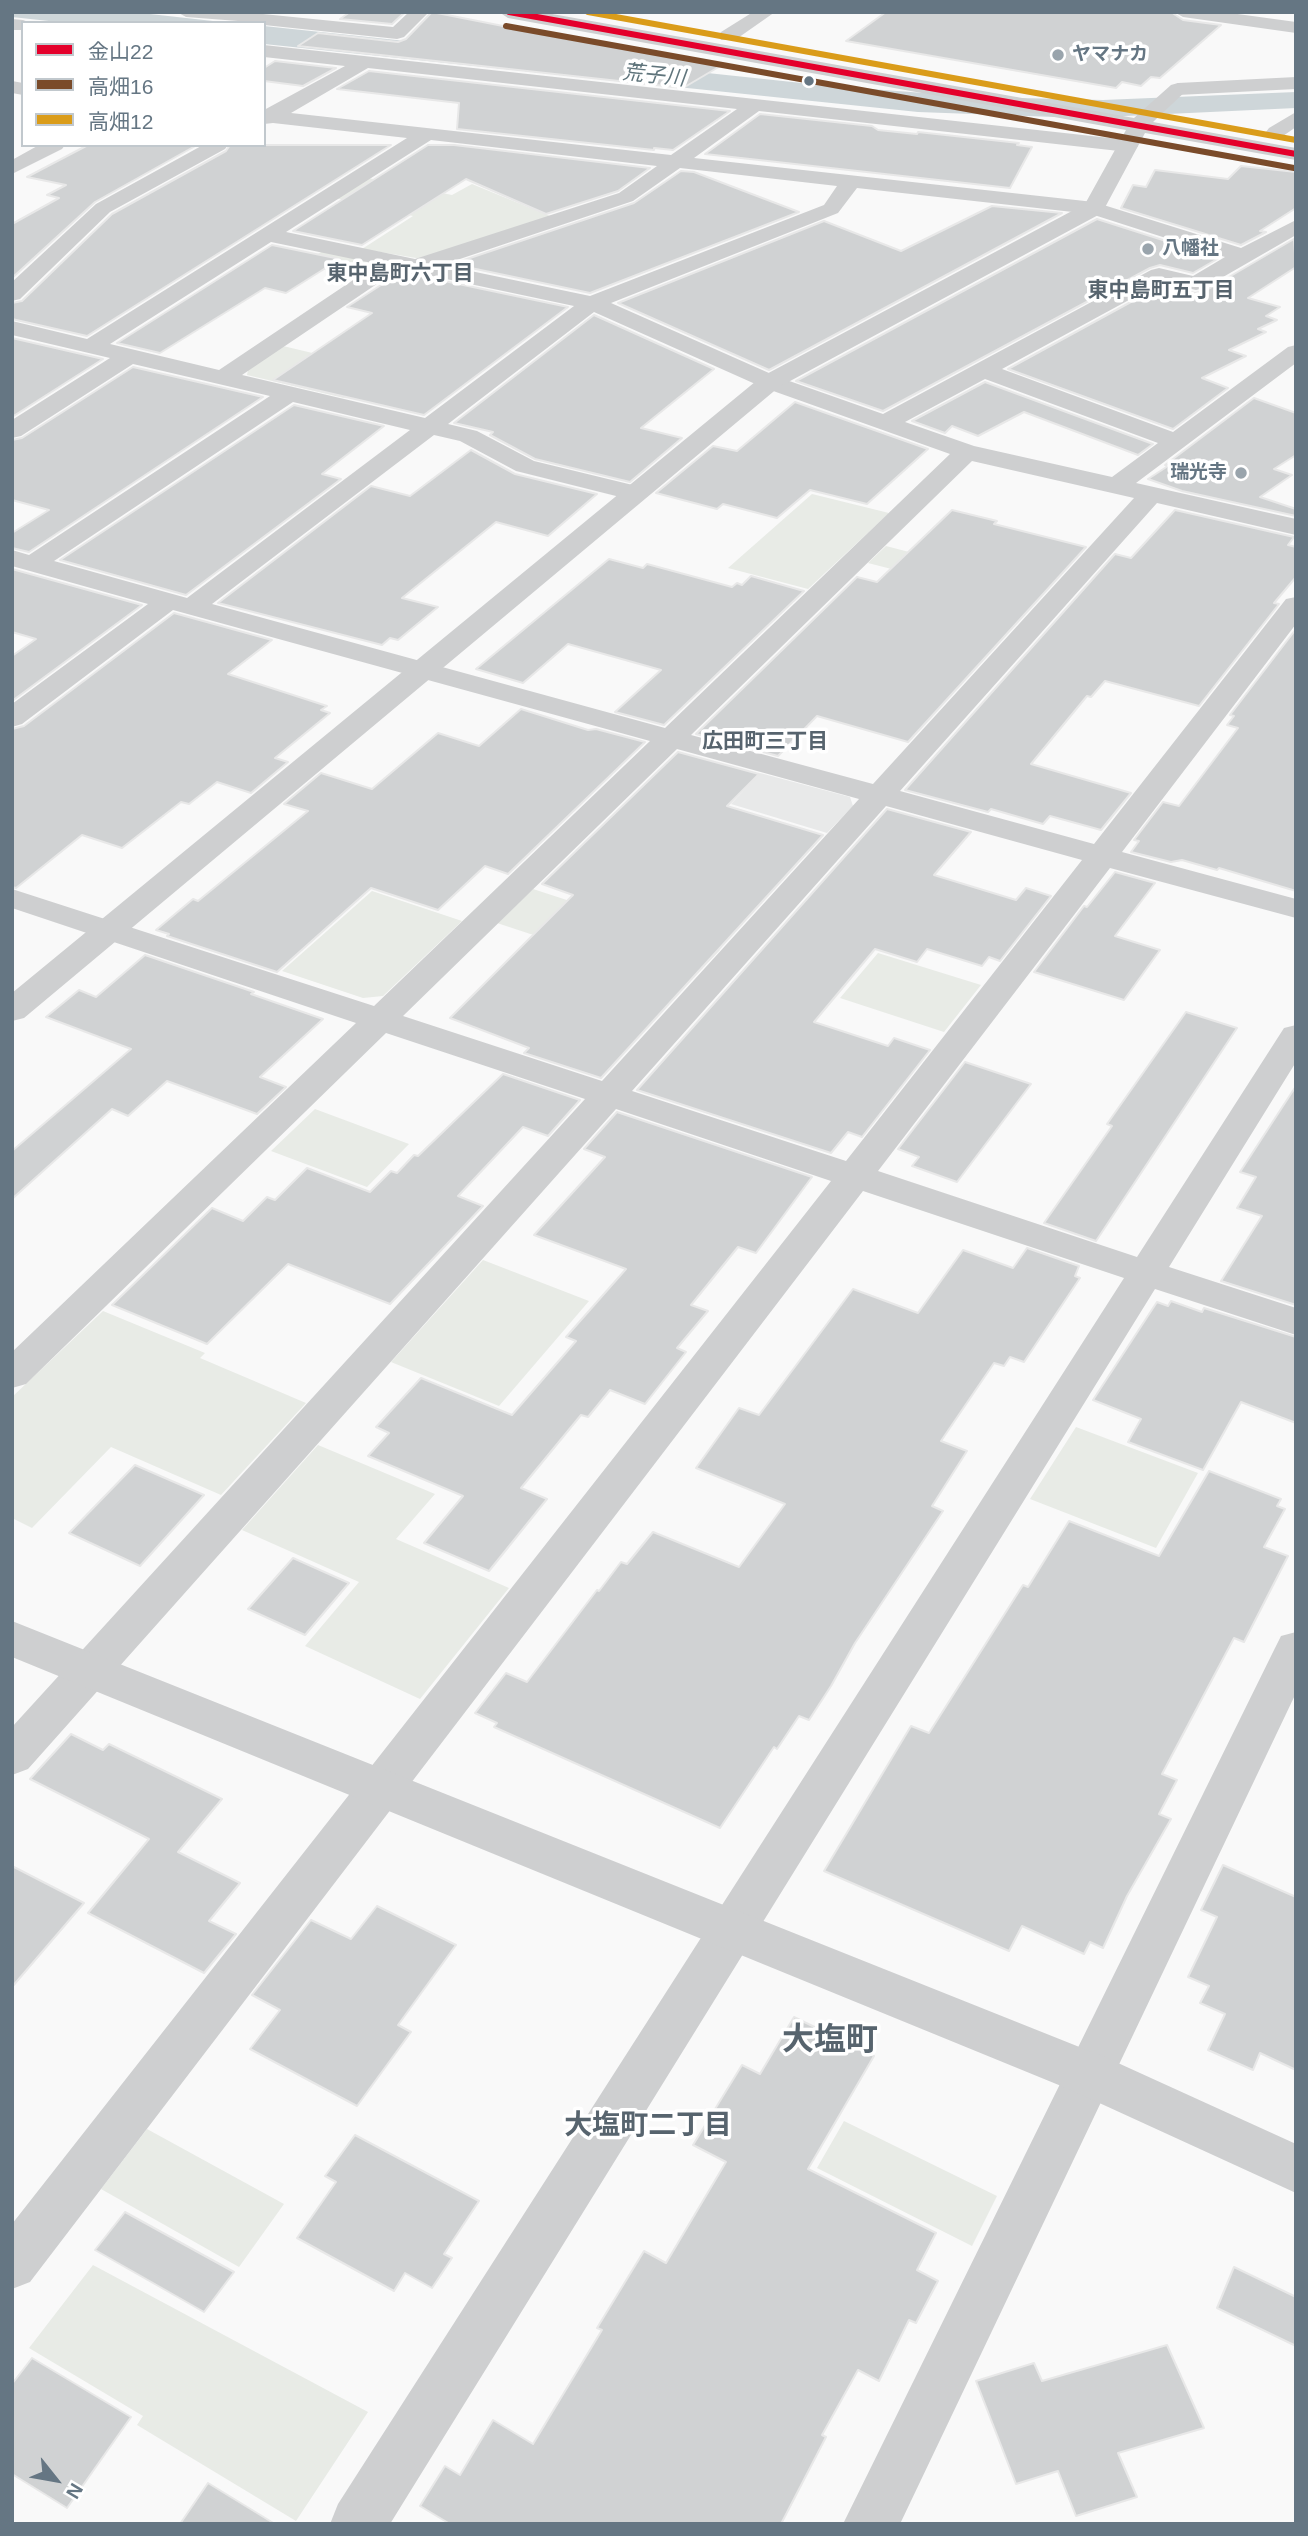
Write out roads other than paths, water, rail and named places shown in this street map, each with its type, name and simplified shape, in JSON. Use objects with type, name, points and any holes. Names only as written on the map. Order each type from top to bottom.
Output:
[{"type":"street","points":[[186,12],[397,33],[420,12]]},
{"type":"street","points":[[508,12],[1296,154]]},
{"type":"street","points":[[594,12],[1070,96],[1141,125]]},
{"type":"street","points":[[728,36],[766,12]]},
{"type":"street","points":[[1183,12],[1296,28]]},
{"type":"street","points":[[266,51],[756,104],[1141,125],[1185,116],[1286,134],[1296,118]]},
{"type":"street","points":[[266,117],[365,62]]},
{"type":"street","points":[[12,1011],[770,382],[1094,208],[1141,125],[1175,91],[1296,83]]},
{"type":"street","points":[[223,378],[407,264],[626,197],[756,104]]},
{"type":"street","points":[[266,117],[1094,208],[1243,256]]},
{"type":"street","points":[[90,347],[427,134]]},
{"type":"street","points":[[12,168],[51,147]]},
{"type":"street","points":[[12,294],[103,208],[214,147]]},
{"type":"street","points":[[12,718],[181,604],[428,426],[592,303],[831,209],[851,181]]},
{"type":"street","points":[[885,423],[1159,275],[1196,283],[1296,226]]},
{"type":"street","points":[[268,235],[592,303],[770,382],[967,452],[1296,527]]},
{"type":"street","points":[[12,328],[468,436],[525,466],[636,493]]},
{"type":"street","points":[[1116,486],[1296,352]]},
{"type":"street","points":[[12,431],[130,356]]},
{"type":"street","points":[[983,370],[1174,441]]},
{"type":"street","points":[[23,561],[289,394]]},
{"type":"street","points":[[12,1375],[967,452]]},
{"type":"street","points":[[12,1757],[1151,494]]},
{"type":"street","points":[[23,561],[1296,909]]},
{"type":"street","points":[[12,2265],[1296,605]]},
{"type":"street","points":[[12,898],[1296,1322]]},
{"type":"street","points":[[358,2524],[1296,1035]]},
{"type":"street","points":[[12,1638],[1089,2074],[1296,2169]]},
{"type":"street","points":[[871,2524],[1296,1648]]},
{"type":"water","points":[[12,12],[132,12],[213,21],[49,21],[12,17]]},
{"type":"water","name":"荒子川","points":[[266,26],[830,86],[978,97],[1103,100],[1296,92],[1296,108],[1082,118],[918,112],[266,44]]},
{"type":"place","name":"ヤマナカ","points":[[1058,55]]},
{"type":"place","name":"八幡社","points":[[1148,249]]},
{"type":"place","name":"瑞光寺","points":[[1241,473]]},
{"type":"district","name":"東中島町六丁目","points":[[400,274]]},
{"type":"district","name":"東中島町五丁目","points":[[1161,291]]},
{"type":"district","name":"広田町三丁目","points":[[765,742]]},
{"type":"district","name":"大塩町","points":[[830,2041]]},
{"type":"district","name":"大塩町二丁目","points":[[648,2126]]}]
